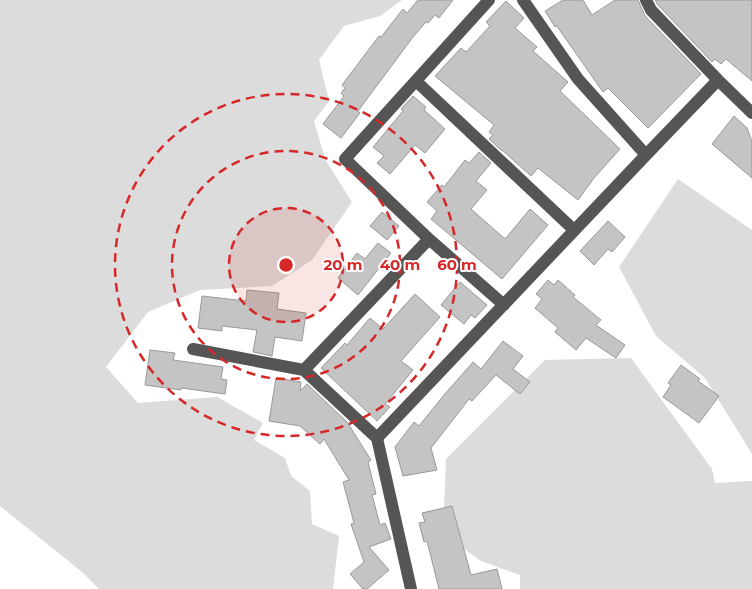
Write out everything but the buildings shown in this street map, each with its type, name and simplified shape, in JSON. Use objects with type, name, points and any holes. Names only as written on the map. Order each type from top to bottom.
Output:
[{"type":"street","points":[[489,0],[345,159],[429,239],[504,305]]},
{"type":"street","points":[[523,0],[578,79],[646,155]]},
{"type":"street","points":[[646,0],[651,10],[752,113]]},
{"type":"street","points":[[377,438],[718,80]]},
{"type":"street","points":[[416,81],[574,230]]},
{"type":"street","points":[[304,370],[429,239]]},
{"type":"street","points":[[193,349],[304,370],[377,438],[411,589]]},
{"type":"shaded area","points":[[0,0],[402,0],[380,16],[344,26],[319,60],[329,101],[314,121],[325,159],[352,202],[312,260],[272,286],[200,290],[148,312],[106,367],[138,403],[217,397],[263,423],[254,440],[285,458],[291,476],[310,491],[312,524],[339,536],[333,589],[99,589],[82,572],[0,506]]},
{"type":"shaded area","points":[[678,179],[752,230],[752,454],[705,378],[656,336],[619,267]]},
{"type":"shaded area","points":[[631,358],[712,469],[715,483],[752,481],[752,589],[520,589],[520,575],[481,561],[443,534],[446,459],[545,360]]}]
